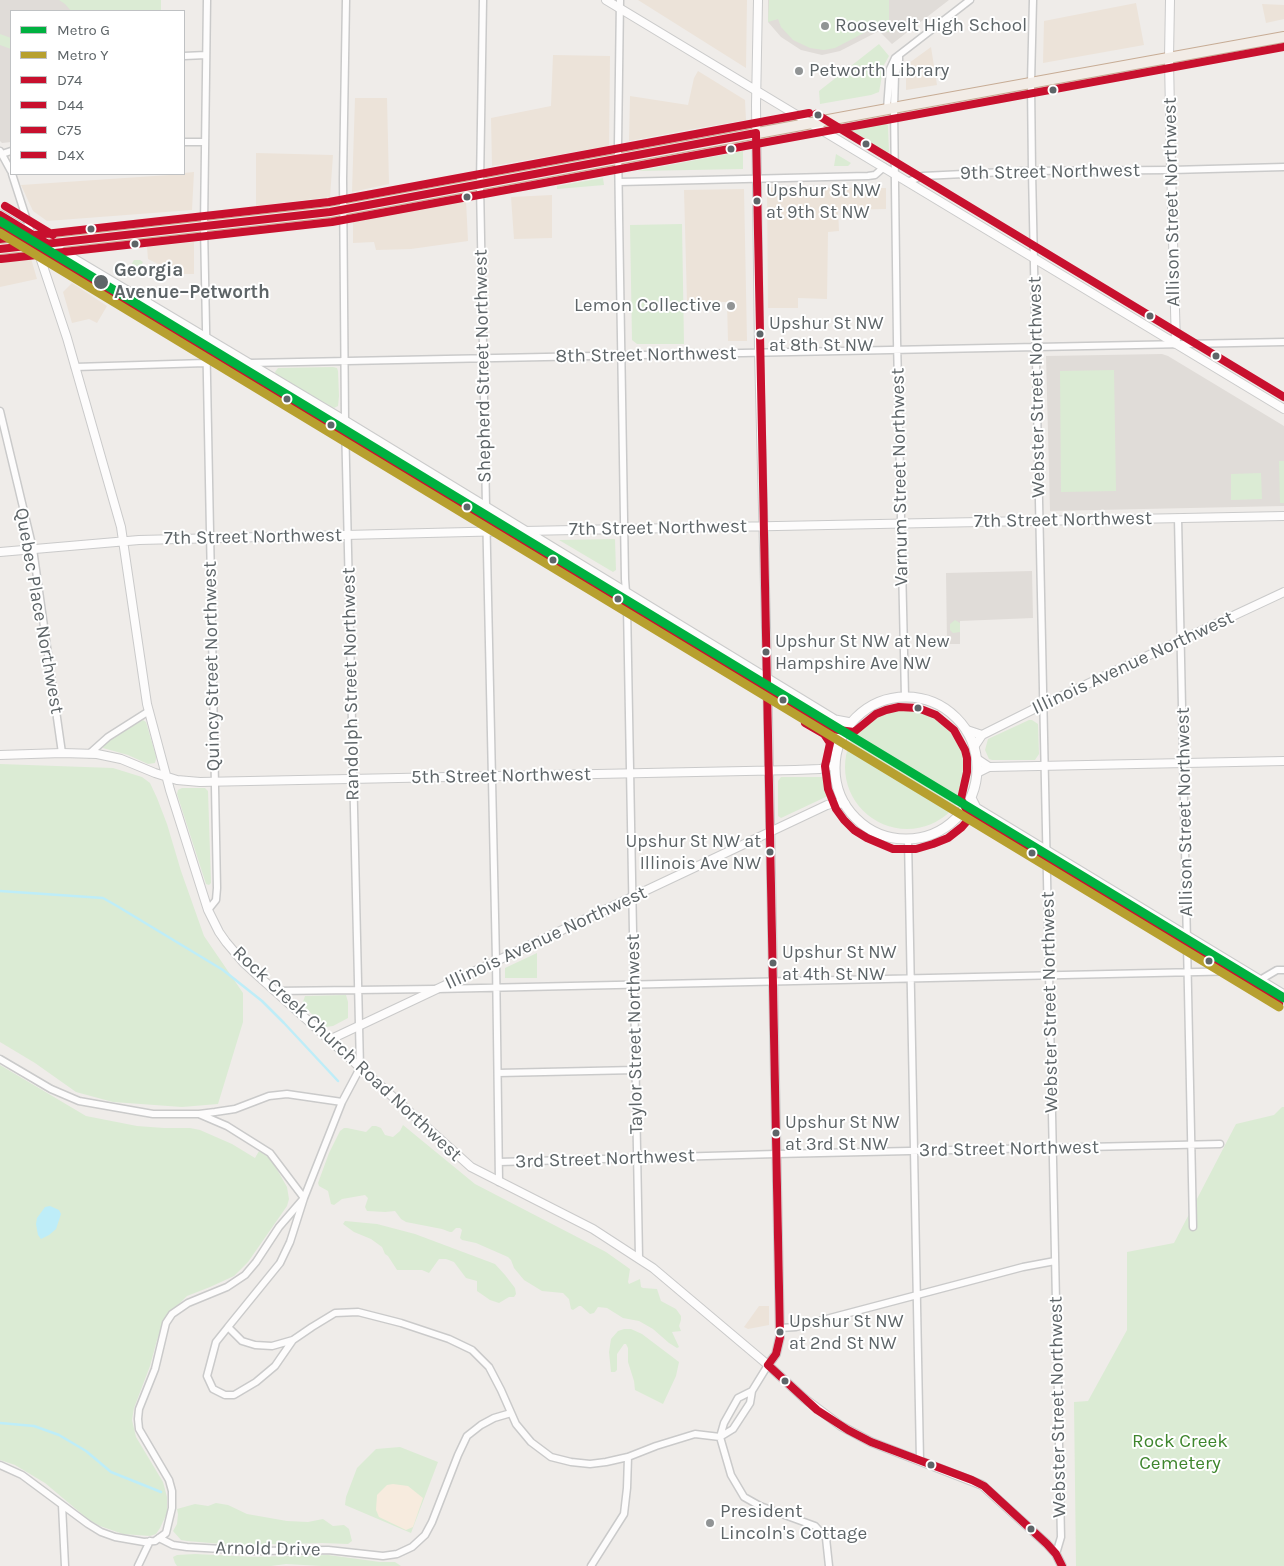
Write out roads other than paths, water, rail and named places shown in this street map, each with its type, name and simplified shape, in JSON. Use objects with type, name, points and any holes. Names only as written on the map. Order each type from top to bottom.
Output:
[{"type":"highway","points":[[0,249],[343,209],[1284,38]]},
{"type":"main road","points":[[0,215],[345,421],[836,720],[851,723]]},
{"type":"main road","points":[[0,225],[36,245],[205,350],[628,606],[831,726],[840,742]]},
{"type":"main road","points":[[905,696],[920,698],[941,706],[955,716],[967,730],[977,759],[977,773],[971,798],[963,811],[953,822],[937,832],[923,837],[908,839],[889,837],[872,830],[856,819],[845,804],[838,787],[835,765],[840,742],[851,723],[864,710],[890,698],[905,696]]},
{"type":"main road","points":[[971,798],[976,808],[1284,995]]},
{"type":"main road","points":[[963,811],[976,808]]},
{"type":"street","name":"Quincy Street Northwest","points":[[207,0],[204,226],[205,350],[217,888],[216,900],[208,910]]},
{"type":"street","name":"Randolph Street Northwest","points":[[346,0],[343,209],[345,434],[360,1068]]},
{"type":"street","name":"Shepherd Street Northwest","points":[[483,0],[480,184],[499,1182]]},
{"type":"street","points":[[606,0],[1284,409]]},
{"type":"street","name":"Taylor Street Northwest","points":[[620,0],[618,159],[639,1258]]},
{"type":"street","points":[[228,1327],[242,1341],[255,1345],[272,1346],[293,1340],[334,1313],[358,1312],[401,1323],[449,1339],[472,1350],[489,1367],[516,1424],[531,1442],[551,1457],[590,1464],[628,1457],[695,1434],[720,1437],[733,1429],[750,1403],[752,1391],[778,1347],[780,1328],[769,832],[768,690],[759,352],[756,133],[758,0]]},
{"type":"street","name":"Varnum Street Northwest","points":[[905,696],[895,174],[890,69],[895,58],[970,0]]},
{"type":"street","name":"Webster Street Northwest","points":[[1033,0],[1031,83],[1032,171],[1060,1537],[1056,1554]]},
{"type":"street","name":"Allison Street Northwest","points":[[1170,0],[1169,58],[1176,344]]},
{"type":"street","points":[[185,56],[206,55]]},
{"type":"street","points":[[185,142],[205,142]]},
{"type":"street","points":[[1,152],[10,168]]},
{"type":"street","points":[[619,182],[868,176],[875,175],[884,167]]},
{"type":"street","name":"9th Street Northwest","points":[[907,182],[922,176],[1032,171],[1284,167]]},
{"type":"street","points":[[13,175],[30,233]]},
{"type":"street","name":"Rock Creek Church Road Northwest","points":[[36,245],[75,366],[121,527],[149,711],[167,777],[184,838],[208,910],[219,932],[232,949],[274,991],[465,1163],[477,1171],[592,1229],[639,1258],[662,1275],[805,1399],[837,1424],[863,1438],[982,1485],[1041,1538],[1056,1554],[1062,1566]]},
{"type":"street","name":"8th Street Northwest","points":[[248,363],[1284,342]]},
{"type":"street","points":[[75,366],[206,363]]},
{"type":"street","name":"Quebec Place Northwest","points":[[0,411],[33,549],[62,753]]},
{"type":"street","name":"7th Street Northwest","points":[[0,552],[123,540],[1284,516]]},
{"type":"street","name":"Allison Street Northwest","points":[[1178,518],[1193,1224]]},
{"type":"street","name":"Illinois Avenue Northwest","points":[[974,747],[982,735],[1044,704],[1284,592]]},
{"type":"street","points":[[89,754],[108,737],[149,711]]},
{"type":"street","points":[[967,730],[982,735]]},
{"type":"street","name":"5th Street Northwest","points":[[0,755],[89,754],[121,759],[185,782],[768,771],[820,769],[835,765]]},
{"type":"street","points":[[977,759],[989,767]]},
{"type":"street","points":[[977,773],[989,767],[1284,761]]},
{"type":"street","name":"Illinois Avenue Northwest","points":[[329,1040],[827,805],[835,803],[845,804]]},
{"type":"street","points":[[908,839],[920,1461]]},
{"type":"street","points":[[1260,980],[1278,970],[1284,970]]},
{"type":"street","points":[[274,991],[1243,971]]},
{"type":"street","points":[[0,1059],[51,1089],[79,1101],[153,1114],[199,1114],[235,1109],[268,1096],[287,1094],[342,1102]]},
{"type":"street","points":[[293,1340],[274,1366],[256,1382],[234,1395],[225,1395],[213,1389],[207,1376],[216,1342],[280,1263],[290,1242],[304,1198],[342,1102],[360,1068]]},
{"type":"street","points":[[498,1073],[636,1070]]},
{"type":"street","points":[[199,1114],[227,1126],[270,1152],[304,1198]]},
{"type":"street","name":"3rd Street Northwest","points":[[499,1162],[1220,1144]]},
{"type":"street","points":[[0,1465],[22,1475],[88,1524],[102,1532],[115,1537],[144,1542],[155,1541],[166,1532],[172,1508],[172,1492],[169,1480],[139,1429],[138,1419],[139,1409],[155,1369],[166,1323],[172,1314],[188,1303],[227,1287],[245,1275],[279,1228],[304,1198]]},
{"type":"street","points":[[780,1328],[796,1327],[1044,1262],[1055,1261]]},
{"type":"street","points":[[752,1391],[738,1398],[724,1423],[720,1437],[731,1475],[744,1497],[760,1506],[815,1526],[826,1538],[829,1566]]},
{"type":"street","name":"Arnold Drive","points":[[159,1538],[173,1545],[196,1547],[258,1551],[328,1550],[383,1556],[397,1554],[412,1547],[425,1535],[467,1436],[494,1418],[511,1413]]},
{"type":"street","points":[[591,1566],[624,1514],[626,1508],[628,1457]]},
{"type":"street","points":[[62,1505],[65,1566]]},
{"type":"street","points":[[138,1566],[150,1541]]},
{"type":"water","points":[[50,1206],[59,1210],[61,1214],[56,1229],[41,1239],[38,1235],[37,1218],[45,1207]]},
{"type":"waterway","points":[[0,891],[103,898],[223,970],[262,1001],[338,1081]]},
{"type":"waterway","points":[[0,1423],[34,1426],[59,1435],[86,1451],[111,1472],[161,1492]]},
{"type":"metro line","name":"G","points":[[0,221],[1284,998]]},
{"type":"metro line","name":"Y","points":[[0,233],[1279,1007]]},
{"type":"place","name":"Roosevelt High School","points":[[825,26]]},
{"type":"place","name":"Petworth Library","points":[[799,71]]},
{"type":"place","name":"Upshur St NW at 9th St NW","points":[[757,201]]},
{"type":"place","name":"Georgia Avenue–Petworth","points":[[101,282]]},
{"type":"place","name":"Lemon Collective","points":[[731,306]]},
{"type":"place","name":"Upshur St NW at 8th St NW","points":[[760,334]]},
{"type":"place","name":"Upshur St NW at New Hampshire Ave NW","points":[[766,652]]},
{"type":"place","name":"Upshur St NW at Illinois Ave NW","points":[[770,852]]},
{"type":"place","name":"Upshur St NW at 4th St NW","points":[[773,963]]},
{"type":"place","name":"Upshur St NW at 3rd St NW","points":[[776,1133]]},
{"type":"place","name":"Upshur St NW at 2nd St NW","points":[[780,1332]]},
{"type":"place","name":"President Lincoln's Cottage","points":[[710,1523]]},
{"type":"park label","name":"Rock Creek Cemetery","points":[[1180,1453]]}]
